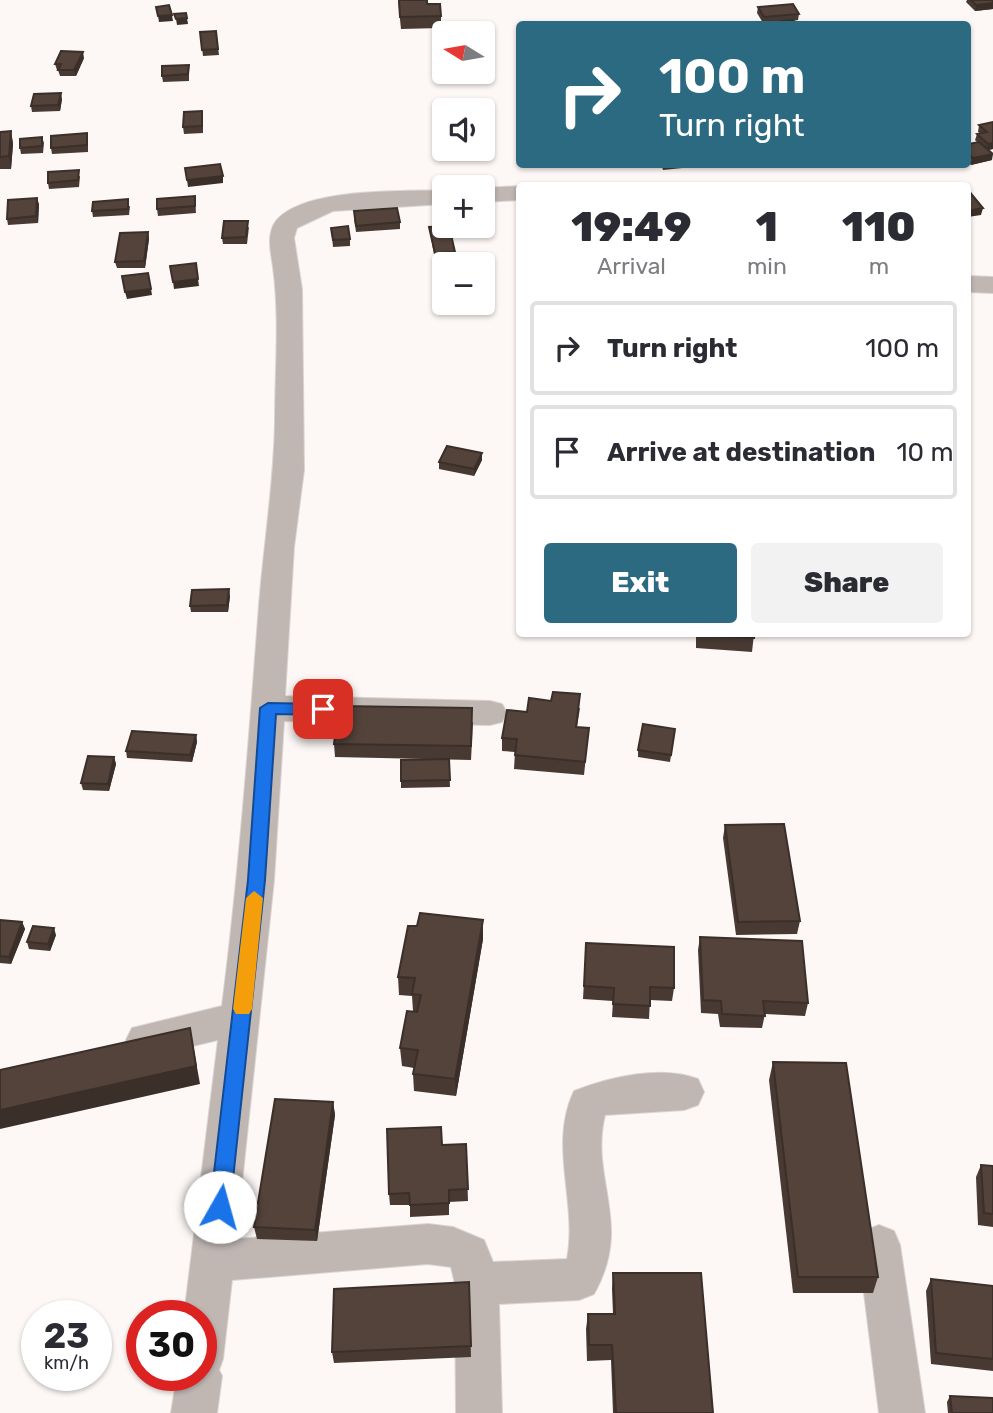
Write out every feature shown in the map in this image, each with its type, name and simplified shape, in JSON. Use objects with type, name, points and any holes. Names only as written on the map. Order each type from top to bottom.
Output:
[{"type":"street","points":[[495,194],[516,193]]},
{"type":"street","points":[[209,1300],[256,880],[279,547],[289,470],[289,289],[282,244],[283,232],[293,218],[303,212],[333,205],[432,198]]},
{"type":"street","points":[[971,284],[993,285]]},
{"type":"street","points":[[268,708],[490,713]]},
{"type":"street","points":[[107,1049],[242,1018]]},
{"type":"street","points":[[477,1284],[579,1279],[591,1255],[582,1133],[588,1104],[611,1095],[684,1092]]},
{"type":"street","points":[[214,1261],[428,1244],[453,1247],[469,1254],[477,1284],[479,1413]]},
{"type":"street","points":[[879,1245],[902,1413]]},
{"type":"street","points":[[194,1413],[197,1391]]},
{"type":"building","points":[[399,0],[427,0],[427,4],[440,4],[441,16],[400,17]]},
{"type":"building","points":[[971,0],[993,0],[993,3],[976,5]]},
{"type":"building","points":[[793,4],[799,14],[764,17],[758,7]]},
{"type":"building","points":[[169,5],[172,15],[158,16],[156,7]]},
{"type":"building","points":[[186,13],[187,18],[176,19],[174,14]]},
{"type":"building","points":[[216,31],[218,49],[202,50],[200,32]]},
{"type":"building","points":[[61,51],[83,52],[74,70],[58,70],[61,64],[55,64]]},
{"type":"building","points":[[189,65],[188,74],[162,76],[162,66]]},
{"type":"building","points":[[61,93],[58,105],[31,106],[34,94]]},
{"type":"building","points":[[202,111],[202,126],[183,127],[184,112]]},
{"type":"building","points":[[993,122],[993,143],[988,144],[977,134],[987,132],[979,125]]},
{"type":"building","points":[[11,131],[9,156],[0,157],[0,132]]},
{"type":"building","points":[[87,133],[87,145],[51,148],[51,136]]},
{"type":"building","points":[[42,137],[42,146],[20,148],[20,139]]},
{"type":"building","points":[[979,142],[993,154],[973,158],[971,143]]},
{"type":"building","points":[[220,164],[223,176],[187,180],[185,168]]},
{"type":"building","points":[[79,170],[78,180],[48,183],[48,172]]},
{"type":"building","points":[[971,194],[983,208],[971,210]]},
{"type":"building","points":[[195,196],[195,206],[157,209],[157,199]]},
{"type":"building","points":[[37,198],[36,216],[7,219],[8,200]]},
{"type":"building","points":[[128,199],[128,209],[92,211],[93,202]]},
{"type":"building","points":[[397,208],[400,222],[356,226],[354,211]]},
{"type":"building","points":[[224,221],[248,221],[246,237],[222,238]]},
{"type":"building","points":[[348,226],[350,239],[333,240],[331,228]]},
{"type":"building","points":[[429,227],[432,227],[432,238],[452,238],[455,252],[435,252]]},
{"type":"building","points":[[148,232],[144,261],[115,262],[120,233]]},
{"type":"building","points":[[196,263],[198,279],[173,282],[170,266]]},
{"type":"building","points":[[148,273],[151,289],[125,292],[122,276]]},
{"type":"building","points":[[447,446],[482,453],[474,469],[439,462]]},
{"type":"building","points":[[229,589],[227,605],[190,606],[192,590]]},
{"type":"building","points":[[553,692],[580,694],[576,727],[589,728],[585,762],[515,755],[517,739],[502,738],[507,710],[527,712],[529,698],[551,701]]},
{"type":"building","points":[[339,706],[472,708],[471,746],[334,744]]},
{"type":"building","points":[[643,724],[675,729],[671,755],[638,750]]},
{"type":"building","points":[[132,731],[196,735],[190,755],[126,751]]},
{"type":"building","points":[[88,756],[114,757],[108,784],[81,783]]},
{"type":"building","points":[[449,759],[450,780],[401,781],[401,760]]},
{"type":"building","points":[[784,824],[800,921],[738,922],[725,825]]},
{"type":"building","points":[[420,913],[483,920],[455,1079],[413,1074],[418,1050],[400,1048],[407,1011],[417,1012],[421,995],[412,994],[415,978],[398,977],[408,926],[417,926]]},
{"type":"building","points":[[0,920],[22,922],[9,957],[0,956]]},
{"type":"building","points":[[33,926],[54,928],[48,944],[27,942]]},
{"type":"building","points":[[700,937],[802,941],[808,1003],[763,1001],[765,1016],[722,1014],[721,1001],[703,1000]]},
{"type":"building","points":[[586,943],[674,947],[674,988],[650,987],[650,1006],[613,1004],[614,988],[584,986]]},
{"type":"building","points":[[190,1028],[196,1066],[0,1110],[0,1070]]},
{"type":"building","points":[[773,1062],[846,1063],[878,1277],[798,1277]]},
{"type":"building","points":[[275,1099],[333,1102],[315,1230],[254,1227]]},
{"type":"building","points":[[441,1127],[442,1145],[466,1144],[468,1189],[449,1190],[449,1203],[410,1205],[409,1193],[389,1194],[387,1129]]},
{"type":"building","points":[[981,1165],[993,1166],[993,1214],[984,1213]]},
{"type":"building","points":[[613,1273],[701,1273],[713,1413],[616,1413],[612,1345],[589,1345],[588,1314],[615,1314]]},
{"type":"building","points":[[931,1279],[993,1286],[993,1359],[936,1353]]},
{"type":"building","points":[[469,1282],[471,1346],[332,1352],[334,1289]]},
{"type":"building","points":[[950,1396],[993,1398],[993,1413],[952,1413]]},
{"type":"slow traffic","points":[[242,1009],[254,898]]},
{"type":"route","points":[[220,1207],[256,880],[268,708],[323,709]]}]
